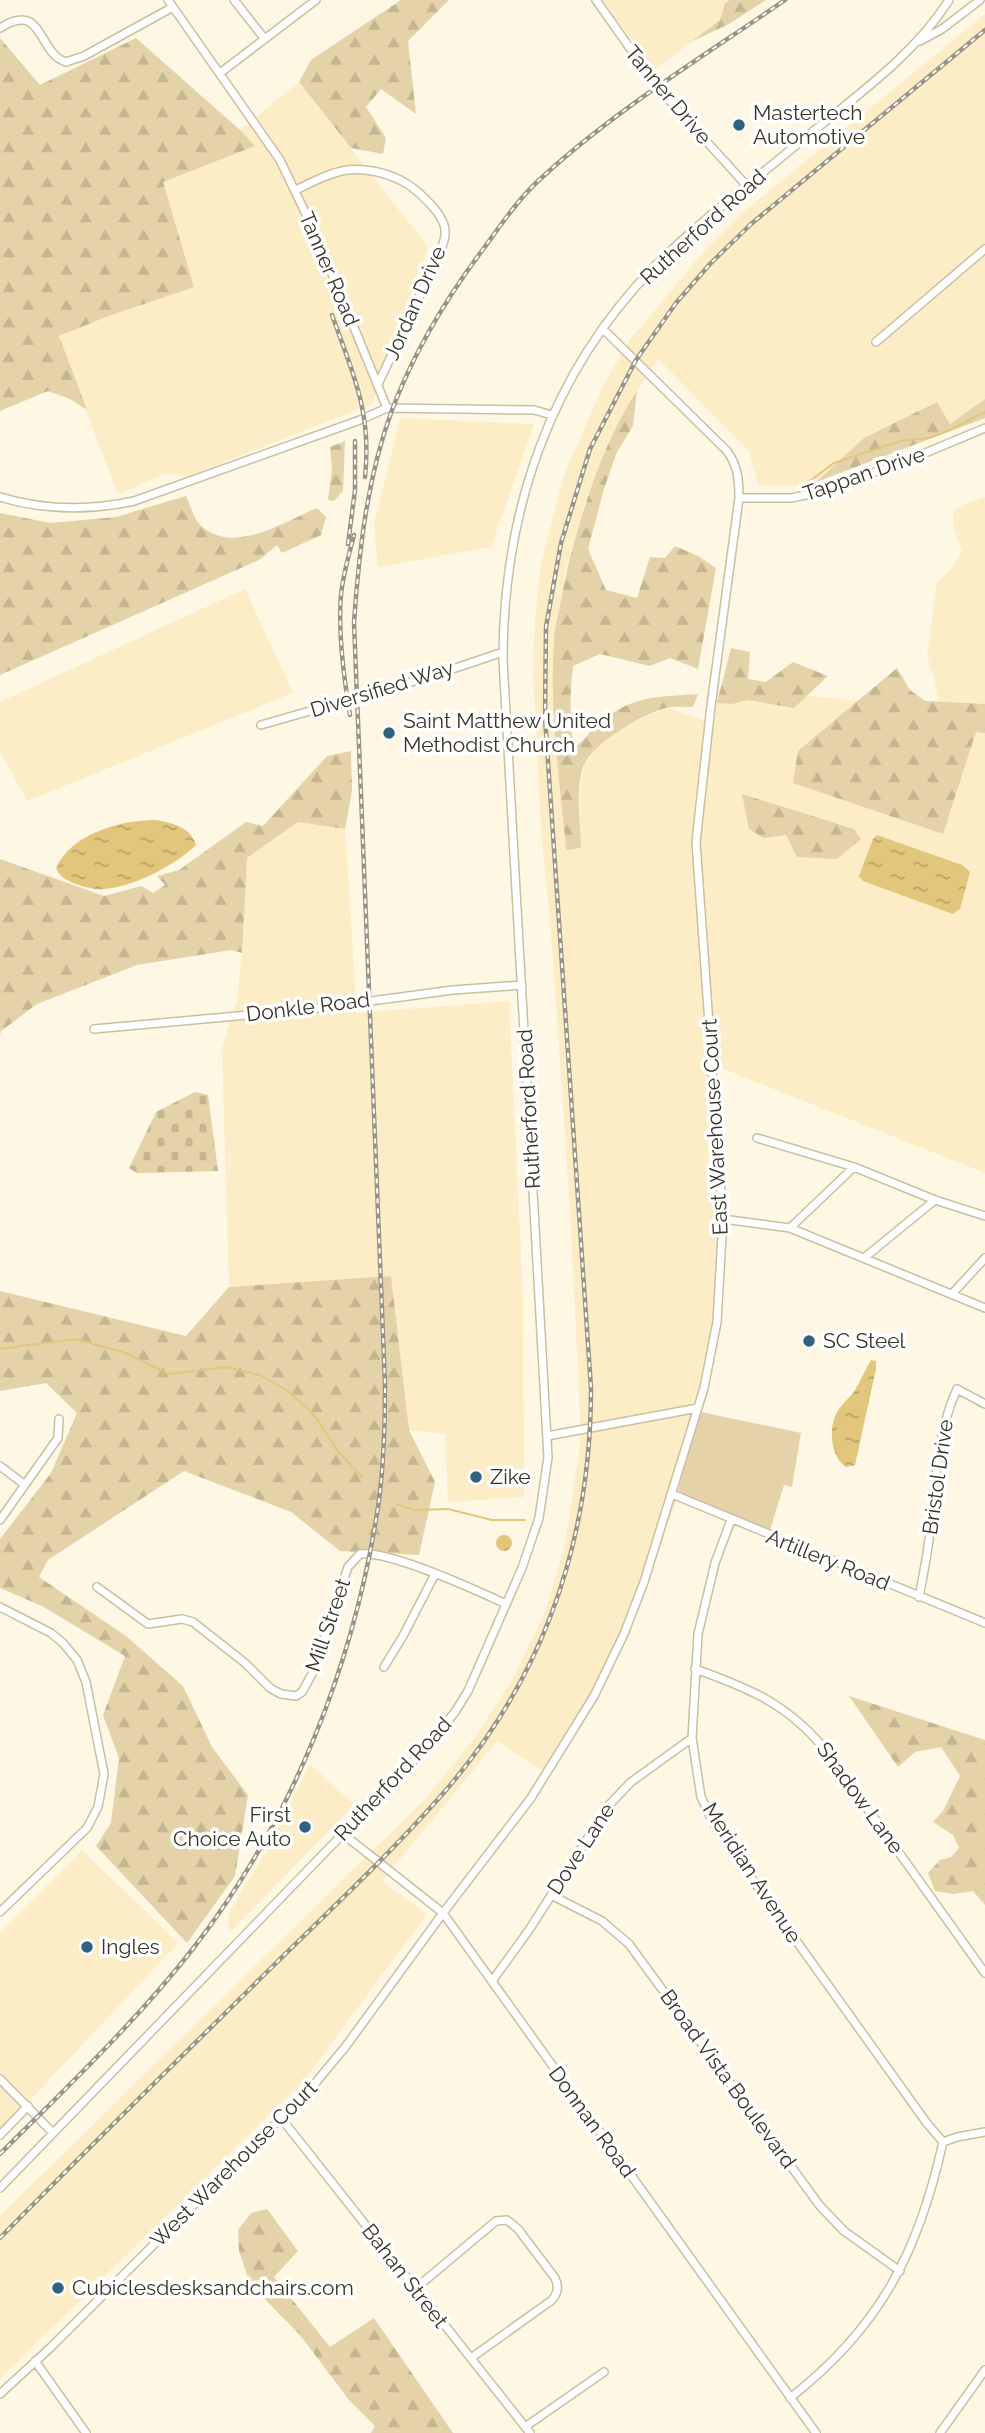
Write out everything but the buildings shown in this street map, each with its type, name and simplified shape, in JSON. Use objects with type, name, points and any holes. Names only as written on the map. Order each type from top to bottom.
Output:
[{"type":"street","points":[[234,0],[264,38]]},
{"type":"street","points":[[219,73],[316,0]]},
{"type":"street","name":"Tanner Drive","points":[[596,0],[659,88],[747,186]]},
{"type":"street","name":"Rutherford Road","points":[[0,2188],[426,1748],[455,1712],[480,1668],[529,1552],[546,1483],[547,1436],[503,652],[505,594],[514,533],[529,476],[552,415],[578,367],[616,311],[656,265],[899,60],[949,0]]},
{"type":"street","points":[[913,45],[942,29],[980,0]]},
{"type":"street","points":[[0,28],[15,19],[28,20],[35,25],[55,56],[60,61],[69,62],[85,56],[170,4]]},
{"type":"street","name":"Tanner Road","points":[[170,4],[267,139],[296,190],[387,408]]},
{"type":"street","name":"Jordan Drive","points":[[296,190],[335,173],[368,170],[401,180],[433,207],[440,217],[445,231],[440,253],[378,384]]},
{"type":"street","points":[[876,342],[985,249]]},
{"type":"street","name":"East Warehouse Court","points":[[443,1913],[531,1798],[594,1696],[630,1620],[698,1408],[717,1322],[723,1219],[696,842],[739,498],[738,474],[727,451],[603,328]]},
{"type":"street","points":[[0,497],[38,506],[68,508],[112,506],[134,501],[387,408],[534,410],[552,415]]},
{"type":"street","name":"Tappan Drive","points":[[739,498],[791,498],[821,492],[985,428]]},
{"type":"street","name":"Diversified Way","points":[[261,725],[432,676],[503,652]]},
{"type":"street","name":"Donkle Road","points":[[94,1029],[304,1010],[453,990],[522,985]]},
{"type":"street","points":[[757,1138],[853,1167],[935,1200],[985,1216]]},
{"type":"street","points":[[790,1228],[853,1167]]},
{"type":"street","points":[[864,1258],[935,1200]]},
{"type":"street","points":[[723,1219],[790,1228],[985,1308]]},
{"type":"street","points":[[952,1294],[985,1258]]},
{"type":"street","name":"Bristol Drive","points":[[919,1597],[930,1534],[935,1479],[950,1405],[957,1389],[985,1404]]},
{"type":"street","points":[[547,1436],[698,1408]]},
{"type":"street","points":[[0,1520],[58,1437],[59,1419]]},
{"type":"street","points":[[0,1466],[25,1485]]},
{"type":"street","name":"Artillery Road","points":[[672,1494],[985,1623]]},
{"type":"street","name":"Meridian Avenue","points":[[731,1520],[715,1563],[698,1634],[692,1738],[699,1788],[715,1826],[943,2142]]},
{"type":"street","name":"Mill Street","points":[[97,1587],[148,1624],[182,1619],[193,1622],[245,1663],[270,1688],[290,1697],[302,1692],[312,1674],[348,1567],[355,1557],[368,1553],[380,1555],[435,1574],[506,1604]]},
{"type":"street","points":[[384,1667],[435,1574]]},
{"type":"street","points":[[0,1607],[51,1633],[77,1660],[86,1682],[103,1766],[104,1784],[98,1807],[87,1828],[0,1912]]},
{"type":"street","name":"Shadow Lane","points":[[695,1669],[762,1695],[782,1707],[809,1730],[862,1799],[985,1973]]},
{"type":"street","name":"Dove Lane","points":[[492,1981],[516,1950],[597,1822],[619,1793],[654,1764],[692,1738]]},
{"type":"street","name":"Donnan Road","points":[[343,1834],[443,1913],[816,2433]]},
{"type":"street","name":"Broad Vista Boulevard","points":[[551,1895],[601,1921],[629,1944],[820,2206],[844,2231],[900,2271]]},
{"type":"street","name":"West Warehouse Court","points":[[0,2394],[331,2066],[443,1913]]},
{"type":"street","points":[[0,2079],[53,2133]]},
{"type":"street","points":[[0,2135],[28,2106]]},
{"type":"street","name":"Bahan Street","points":[[281,2118],[528,2430]]},
{"type":"street","points":[[790,2398],[852,2342],[878,2308],[916,2237],[943,2142],[985,2132]]},
{"type":"street","points":[[416,2288],[496,2221],[507,2220],[518,2229],[555,2278],[558,2286],[556,2293],[552,2300],[471,2358]]},
{"type":"street","points":[[35,2361],[86,2433]]},
{"type":"street","points":[[940,2433],[985,2370]]},
{"type":"street","points":[[528,2430],[604,2372]]},
{"type":"shaded area","points":[[603,0],[730,0],[725,3],[721,20],[655,69]]},
{"type":"shaded area","points":[[985,14],[985,399],[950,425],[864,438],[816,482],[792,486],[758,485],[749,451],[658,359],[632,398],[586,498],[566,570],[554,641],[555,732],[566,849],[581,848],[580,794],[584,765],[601,744],[625,726],[667,708],[706,721],[720,687],[940,709],[927,656],[937,583],[954,565],[962,550],[954,529],[953,512],[965,504],[985,497],[985,1173],[714,1065],[726,1256],[701,1412],[681,1475],[677,1500],[626,1642],[550,1775],[497,1741],[382,1881],[427,1914],[303,2082],[0,2379],[0,2216],[426,1798],[476,1736],[512,1680],[545,1612],[564,1548],[580,1448],[580,1415],[570,1210],[552,945],[541,830],[533,674],[541,563],[564,475],[604,384],[630,340],[704,251],[741,214]]},
{"type":"shaded area","points":[[299,82],[428,247],[372,404],[186,477],[165,473],[118,495],[58,336],[106,317],[163,182],[254,146],[240,130]]},
{"type":"shaded area","points":[[400,418],[534,424],[491,547],[378,567],[374,524]]},
{"type":"shaded area","points":[[245,589],[293,693],[27,801],[0,751],[0,702]]},
{"type":"shaded area","points":[[298,822],[345,829],[357,1013],[509,1001],[523,1297],[524,1497],[448,1502],[445,1434],[409,1430],[391,1277],[229,1287],[222,1048],[237,1000],[247,858]]},
{"type":"shaded area","name":"First Choice Auto","points":[[310,1764],[355,1805],[230,1932],[230,1911],[267,1850]]},
{"type":"shaded area","points":[[82,1850],[178,1943],[0,2132],[0,1932]]},
{"type":"green space","points":[[401,0],[449,0],[408,41],[416,114],[381,89],[366,107],[386,138],[383,154],[351,148],[299,82],[311,60]]},
{"type":"green space","points":[[730,0],[766,0],[729,24],[691,42],[720,20],[725,3]]},
{"type":"green space","points":[[0,38],[40,85],[136,38],[255,146],[163,182],[194,287],[59,336],[87,410],[70,399],[48,391],[0,411]]},
{"type":"green space","points":[[637,390],[633,426],[617,452],[588,549],[606,590],[637,598],[650,557],[665,558],[675,546],[716,568],[698,669],[670,658],[650,666],[600,654],[573,666],[570,707],[574,747],[622,707],[645,699],[698,694],[693,707],[669,707],[645,716],[607,739],[588,758],[579,786],[581,848],[566,850],[554,720],[555,632],[566,574],[590,492],[611,438]]},
{"type":"green space","points":[[985,399],[985,418],[816,482],[864,438],[937,402],[950,424]]},
{"type":"green space","points":[[345,441],[343,491],[334,501],[328,500],[332,469],[330,447]]},
{"type":"green space","points":[[186,496],[200,525],[213,534],[228,537],[243,537],[274,528],[317,508],[326,517],[321,535],[282,553],[277,545],[259,560],[0,675],[0,513],[50,523],[116,517]]},
{"type":"green space","points":[[731,648],[750,652],[748,679],[766,682],[793,662],[828,676],[794,708],[748,700],[732,704],[717,703]]},
{"type":"green space","points":[[897,668],[910,690],[925,701],[985,704],[985,733],[976,732],[943,834],[793,783],[798,751]]},
{"type":"green space","points":[[351,751],[352,791],[345,829],[298,822],[247,858],[242,953],[231,950],[137,965],[37,1004],[1,1031],[0,1035],[0,859],[104,896],[141,886],[153,893],[165,885],[157,876],[179,870],[246,822],[263,826],[327,756]]},
{"type":"green space","points":[[742,794],[854,829],[861,839],[837,859],[797,857],[786,835],[764,838],[749,829]]},
{"type":"green space","points":[[195,1092],[208,1095],[218,1171],[137,1173],[129,1168],[156,1112]]},
{"type":"green space","points":[[391,1276],[409,1430],[435,1482],[419,1555],[340,1551],[291,1512],[184,1471],[48,1560],[39,1577],[126,1636],[183,1686],[212,1747],[248,1795],[235,1876],[187,1943],[96,1846],[111,1823],[119,1758],[103,1715],[125,1656],[42,1606],[0,1588],[0,1539],[51,1473],[77,1413],[46,1383],[0,1391],[0,1291],[186,1336],[229,1287]]},
{"type":"green space","points":[[701,1412],[801,1433],[792,1487],[784,1485],[770,1530],[677,1500],[681,1475]]},
{"type":"green space","points":[[849,1696],[985,1740],[985,1905],[973,1891],[954,1894],[935,1891],[928,1873],[940,1860],[951,1857],[959,1848],[953,1835],[933,1822],[943,1811],[960,1776],[941,1747],[915,1752],[898,1767]]},
{"type":"green space","points":[[267,2209],[298,2251],[274,2277],[330,2347],[374,2318],[453,2433],[371,2433],[375,2426],[349,2400],[300,2335],[250,2284],[239,2251],[238,2230],[251,2213]]},
{"type":"water","points":[[156,820],[185,830],[196,845],[153,874],[114,888],[96,889],[83,886],[67,880],[57,871],[63,856],[85,837],[113,826]]},
{"type":"water","points":[[877,835],[962,865],[970,872],[960,909],[953,914],[863,881],[859,876]]},
{"type":"water","points":[[871,1360],[876,1361],[876,1369],[855,1465],[846,1467],[834,1451],[833,1422]]},
{"type":"water","points":[[504,1535],[510,1537],[510,1549],[504,1551],[498,1549],[496,1543],[498,1537]]},
{"type":"waterway","points":[[807,483],[834,463],[900,441],[929,438],[985,412]]},
{"type":"waterway","points":[[0,1349],[75,1339],[123,1352],[169,1374],[226,1367],[260,1375],[288,1391],[307,1408],[337,1450],[362,1477]]},
{"type":"waterway","points":[[396,1504],[414,1510],[448,1509],[492,1520],[525,1520]]},
{"type":"railway","points":[[0,2154],[149,2001],[195,1946],[230,1896],[291,1790],[316,1735],[337,1677],[369,1560],[381,1486],[385,1384],[354,623],[370,488],[392,410],[410,367],[444,305],[530,189],[566,156],[626,109],[785,0]]},
{"type":"railway","points":[[0,2238],[420,1819],[476,1752],[507,1706],[533,1657],[554,1607],[570,1555],[582,1501],[589,1445],[591,1388],[545,718],[546,627],[561,543],[590,449],[636,360],[676,303],[710,264],[751,224],[985,30]]},
{"type":"railway","points":[[332,315],[354,375],[363,413],[366,433],[365,477]]},
{"type":"railway","points":[[348,544],[355,490],[355,441]]},
{"type":"railway","points":[[350,715],[342,655],[340,609],[343,580],[354,535]]},
{"type":"place","name":"Mastertech Automotive","points":[[739,125]]},
{"type":"place","name":"Saint Matthew United Methodist Church","points":[[389,733]]},
{"type":"place","name":"SC Steel","points":[[809,1341]]},
{"type":"place","name":"Zike","points":[[476,1477]]},
{"type":"place","name":"First Choice Auto","points":[[305,1827]]},
{"type":"place","name":"Ingles","points":[[87,1947]]},
{"type":"place","name":"Cubiclesdesksandchairs.com","points":[[58,2288]]}]
